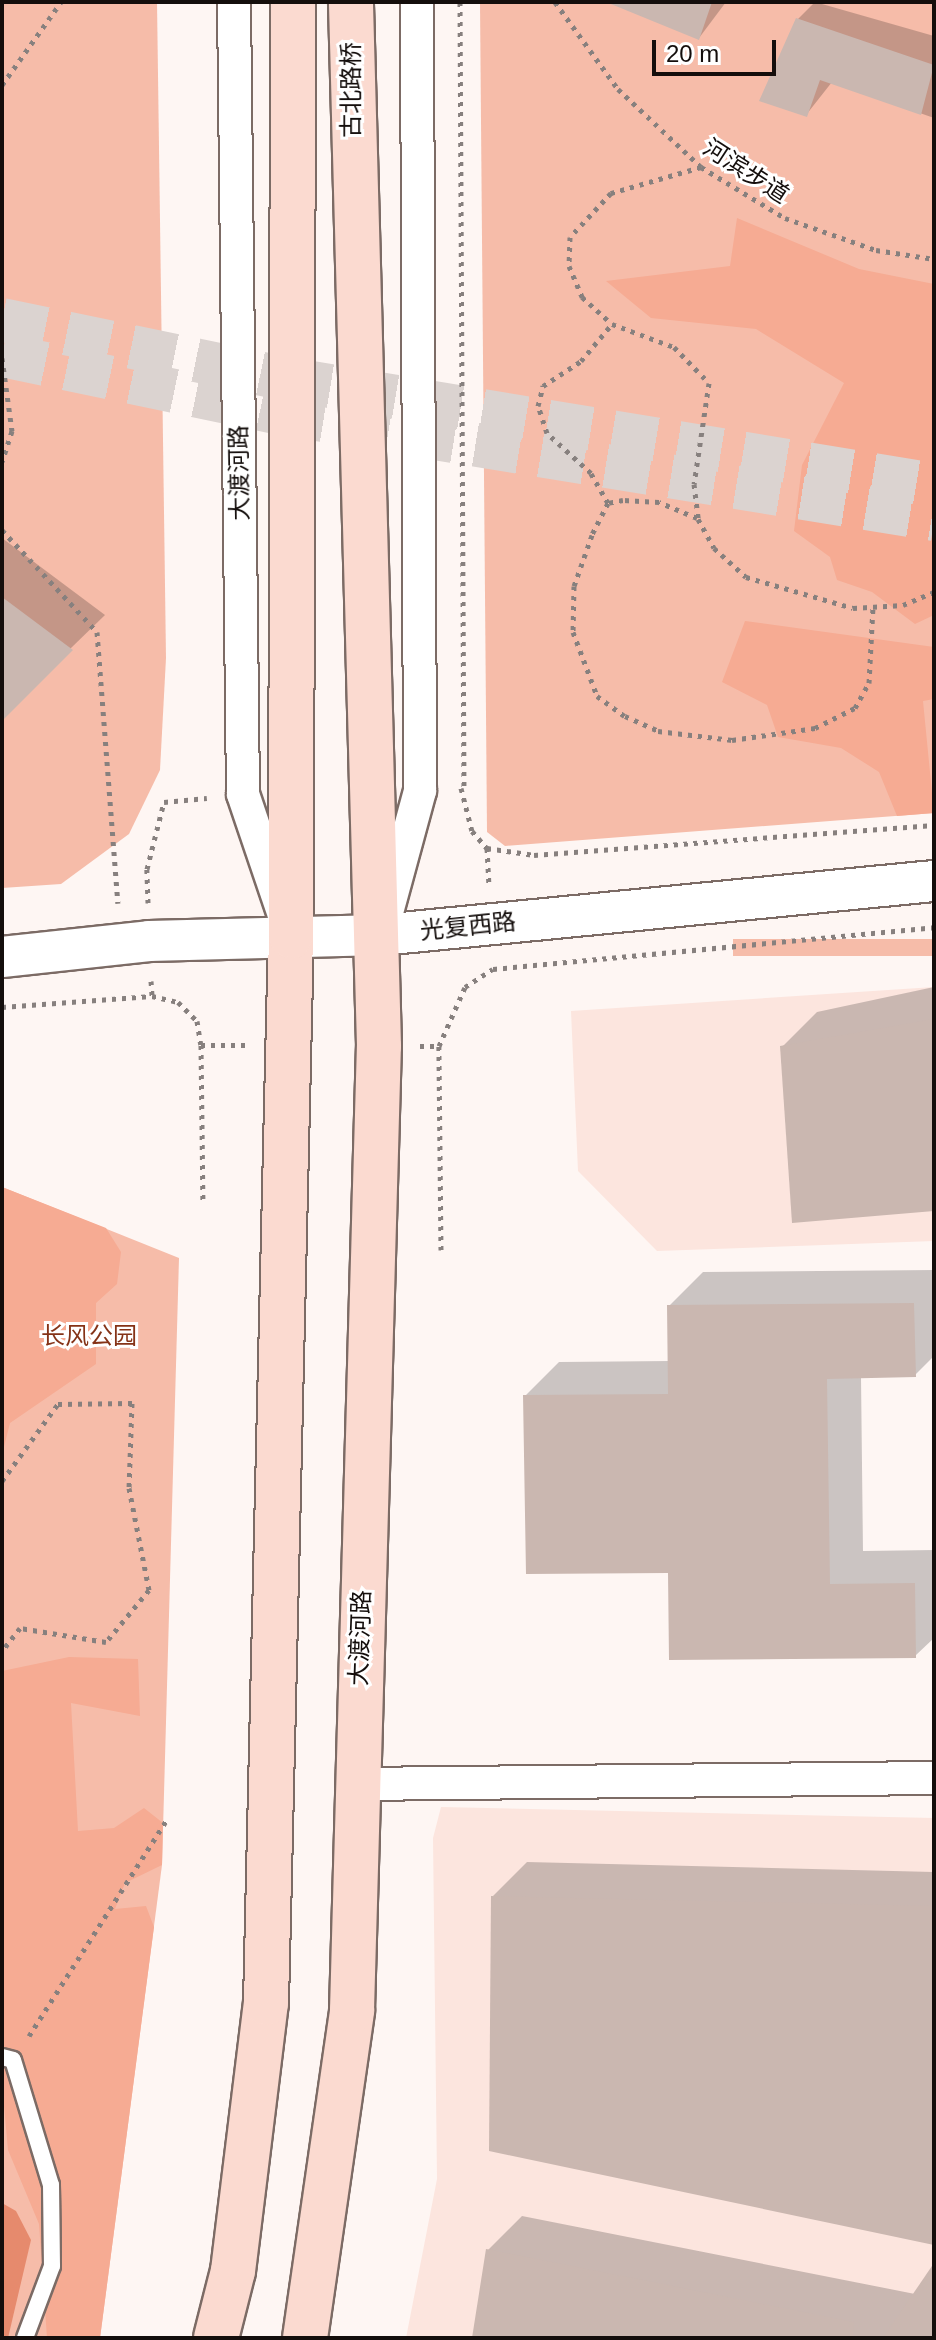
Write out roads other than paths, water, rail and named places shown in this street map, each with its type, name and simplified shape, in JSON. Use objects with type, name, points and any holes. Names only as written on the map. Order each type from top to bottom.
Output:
[{"type":"main road","name":"大渡河路","points":[[216,2338],[233,2271],[266,2003],[291,936],[293,2]]},
{"type":"main road","name":"古北路桥","points":[[351,2],[352,178]]},
{"type":"main road","name":"大渡河路","points":[[305,2338],[352,2010],[355,1784],[381,935],[352,178]]},
{"type":"street","name":"大渡河路","points":[[234,2],[243,794],[291,936]]},
{"type":"street","name":"大渡河路","points":[[381,935],[420,791],[417,2]]},
{"type":"street","name":"光复西路","points":[[2,957],[122,944],[381,935],[934,881]]},
{"type":"street","points":[[355,1784],[934,1778]]},
{"type":"lane","points":[[8,2059],[51,2185],[52,2266],[25,2338]]},
{"type":"tunnel","points":[[2,320],[287,379],[934,485]]},
{"type":"tunnel","points":[[2,355],[280,413],[934,519]]},
{"type":"park label","name":"长风公园","points":[[89,1336]]}]
